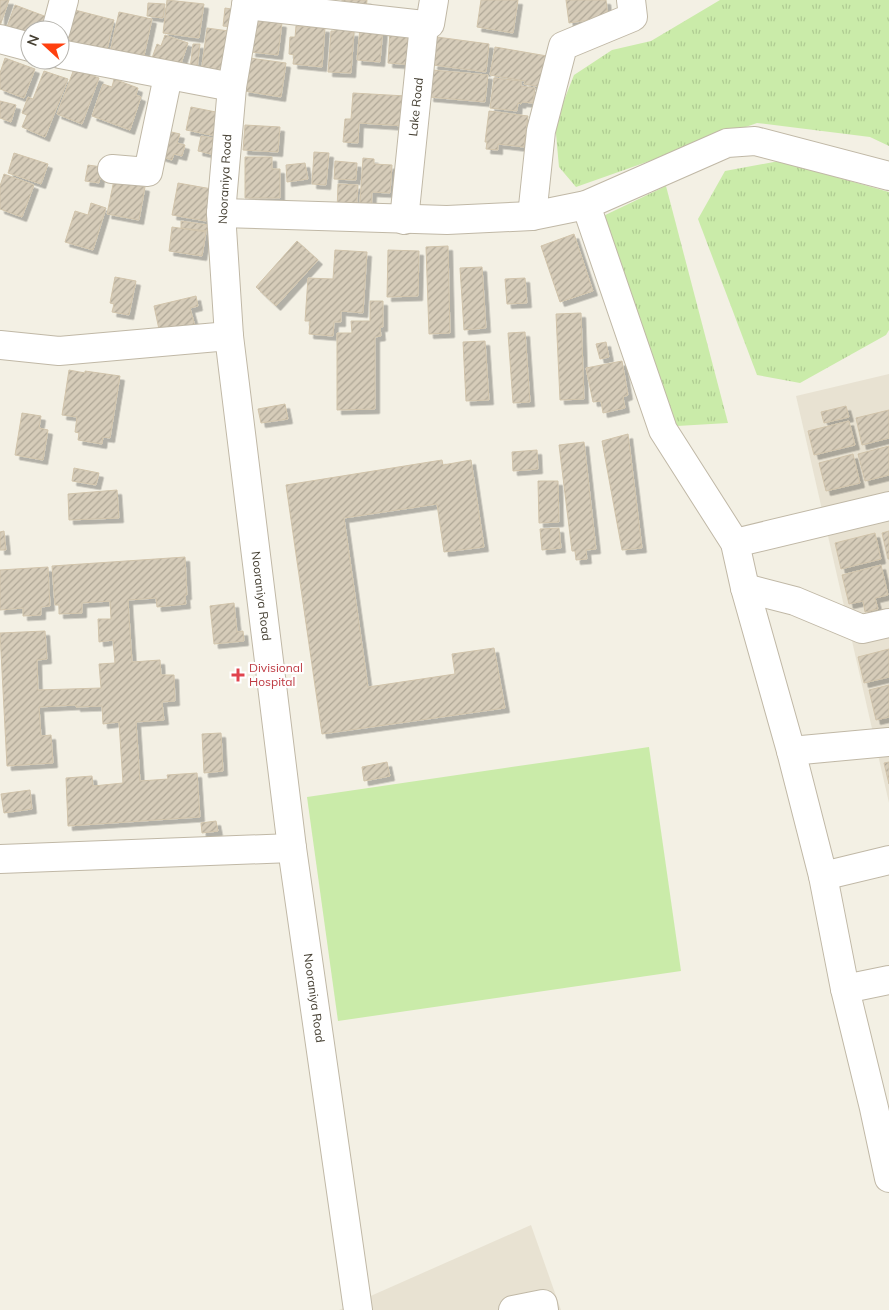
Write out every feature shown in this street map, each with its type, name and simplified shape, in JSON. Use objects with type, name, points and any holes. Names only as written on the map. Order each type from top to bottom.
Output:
[{"type":"street","points":[[59,20],[64,0]]},
{"type":"street","name":"Lake Road","points":[[404,220],[424,25],[430,24],[434,0]]},
{"type":"street","points":[[532,216],[541,131],[563,46],[633,17],[631,0]]},
{"type":"street","points":[[247,2],[424,25]]},
{"type":"street","name":"Nooraniya Road","points":[[247,2],[232,87],[221,213],[229,336],[292,848],[358,1310]]},
{"type":"street","points":[[0,39],[20,44]]},
{"type":"street","points":[[70,56],[232,87]]},
{"type":"street","points":[[112,169],[148,172],[168,76]]},
{"type":"street","points":[[221,213],[404,220],[532,216],[586,205],[727,143],[755,141],[889,176]]},
{"type":"street","points":[[586,205],[663,430],[735,542],[745,588],[792,751],[823,876],[845,989],[882,1106],[889,1178]]},
{"type":"street","points":[[0,345],[59,351],[229,336]]},
{"type":"street","points":[[735,542],[889,506]]},
{"type":"street","points":[[745,588],[795,601],[862,629],[889,623]]},
{"type":"street","points":[[792,751],[889,742]]},
{"type":"street","points":[[0,859],[292,848]]},
{"type":"street","points":[[823,876],[889,860]]},
{"type":"street","points":[[845,989],[889,980]]},
{"type":"street","points":[[513,1310],[543,1304],[544,1310]]},
{"type":"shaded area","points":[[889,374],[889,803],[796,396]]},
{"type":"shaded area","points":[[531,1225],[561,1310],[339,1310]]},
{"type":"green space","points":[[720,0],[889,0],[889,146],[870,137],[757,123],[576,187],[559,167],[555,123],[574,75],[612,50],[651,41]]},
{"type":"green space","points":[[779,161],[889,192],[889,330],[886,335],[800,383],[757,375],[698,219],[725,171]]},
{"type":"green space","points":[[666,186],[728,423],[677,426],[599,218]]},
{"type":"green space","points":[[649,747],[681,971],[338,1021],[307,797]]},
{"type":"building","points":[[0,0],[9,0],[0,26]]},
{"type":"building","points":[[167,0],[204,4],[199,38],[163,33]]},
{"type":"building","points":[[342,0],[367,0],[366,10],[341,9]]},
{"type":"building","points":[[481,0],[518,0],[513,33],[477,27]]},
{"type":"building","points":[[566,0],[606,0],[608,17],[569,23]]},
{"type":"building","points":[[148,3],[165,4],[163,18],[147,16]]},
{"type":"building","points":[[15,5],[55,20],[20,20],[20,41],[4,35]]},
{"type":"building","points":[[225,8],[244,11],[241,28],[223,26]]},
{"type":"building","points":[[75,10],[114,20],[105,58],[70,48],[70,28]]},
{"type":"building","points":[[119,12],[152,19],[142,65],[109,57]]},
{"type":"building","points":[[256,19],[282,23],[278,55],[251,52]]},
{"type":"building","points":[[296,26],[325,28],[322,67],[293,64],[294,55],[289,54],[290,37],[295,37]]},
{"type":"building","points":[[335,27],[350,28],[349,32],[354,32],[351,73],[328,72],[331,31],[335,31]]},
{"type":"building","points":[[360,27],[383,29],[380,62],[357,60]]},
{"type":"building","points":[[207,28],[236,32],[230,77],[201,73]]},
{"type":"building","points":[[390,30],[416,32],[414,65],[388,63]]},
{"type":"building","points":[[165,35],[188,43],[177,75],[157,59],[152,58],[157,44],[161,46]]},
{"type":"building","points":[[437,37],[489,44],[486,72],[433,65]]},
{"type":"building","points":[[193,44],[200,44],[196,78],[189,77]]},
{"type":"building","points":[[495,47],[547,56],[541,87],[524,84],[525,81],[490,75]]},
{"type":"building","points":[[5,58],[20,64],[20,70],[35,70],[24,98],[0,89],[0,73]]},
{"type":"building","points":[[250,58],[286,63],[281,97],[244,91]]},
{"type":"building","points":[[74,69],[99,78],[82,124],[57,114]]},
{"type":"building","points":[[432,70],[488,75],[485,102],[429,97]]},
{"type":"building","points":[[44,71],[68,79],[45,137],[22,127],[27,115],[22,113],[28,97],[33,99]]},
{"type":"building","points":[[494,78],[521,81],[521,86],[535,88],[533,103],[518,103],[517,111],[490,108]]},
{"type":"building","points":[[114,79],[138,88],[136,95],[141,97],[130,130],[92,116],[103,84],[112,87]]},
{"type":"building","points":[[353,93],[406,96],[404,126],[359,123],[358,143],[343,142],[345,119],[351,119]]},
{"type":"building","points":[[0,101],[16,105],[11,122],[0,118]]},
{"type":"building","points":[[191,107],[221,113],[216,136],[186,130]]},
{"type":"building","points":[[489,111],[528,116],[524,147],[498,144],[498,150],[486,149],[487,142],[485,142]]},
{"type":"building","points":[[245,125],[280,127],[278,152],[243,150]]},
{"type":"building","points":[[163,130],[180,134],[177,143],[185,145],[182,156],[174,154],[172,160],[156,155]]},
{"type":"building","points":[[201,136],[224,140],[220,156],[198,151]]},
{"type":"building","points":[[314,152],[329,153],[326,185],[312,184]]},
{"type":"building","points":[[14,153],[48,164],[41,184],[8,173]]},
{"type":"building","points":[[245,157],[272,157],[272,169],[280,169],[280,198],[245,198]]},
{"type":"building","points":[[363,158],[374,159],[374,164],[392,165],[390,193],[372,192],[371,216],[359,216]]},
{"type":"building","points":[[335,161],[357,163],[356,180],[334,179]]},
{"type":"building","points":[[305,163],[308,179],[287,182],[286,165]]},
{"type":"building","points":[[88,165],[102,167],[99,183],[85,181]]},
{"type":"building","points":[[4,174],[34,185],[22,217],[0,209],[0,186]]},
{"type":"building","points":[[114,180],[145,187],[139,220],[107,214]]},
{"type":"building","points":[[178,183],[212,189],[206,221],[172,215]]},
{"type":"building","points":[[338,184],[358,185],[356,213],[337,211]]},
{"type":"building","points":[[91,203],[106,208],[93,250],[65,242],[75,211],[88,215]]},
{"type":"building","points":[[181,221],[208,225],[207,231],[181,228]]},
{"type":"building","points":[[172,227],[206,232],[202,256],[169,251]]},
{"type":"building","points":[[574,234],[593,291],[560,302],[541,246]]},
{"type":"building","points":[[297,241],[318,260],[276,306],[256,287]]},
{"type":"building","points":[[448,246],[450,333],[429,334],[426,247]]},
{"type":"building","points":[[335,250],[367,252],[363,313],[341,311],[341,322],[334,322],[333,336],[309,334],[310,321],[305,321],[308,278],[333,279]]},
{"type":"building","points":[[388,250],[419,251],[418,296],[387,297]]},
{"type":"building","points":[[482,267],[486,328],[464,330],[460,268]]},
{"type":"building","points":[[115,277],[136,281],[129,315],[112,312],[114,304],[110,303]]},
{"type":"building","points":[[525,278],[527,303],[507,304],[505,279]]},
{"type":"building","points":[[196,296],[198,306],[190,308],[195,326],[160,334],[154,306]]},
{"type":"building","points":[[370,301],[383,301],[383,327],[380,327],[381,336],[375,337],[375,409],[337,410],[337,333],[352,333],[351,321],[370,321]]},
{"type":"building","points":[[581,313],[584,399],[560,400],[556,314]]},
{"type":"building","points":[[525,332],[530,402],[513,403],[508,333]]},
{"type":"building","points":[[485,341],[489,400],[466,401],[463,342]]},
{"type":"building","points":[[606,342],[609,357],[600,359],[596,344]]},
{"type":"building","points":[[622,361],[628,395],[623,397],[625,408],[603,413],[601,401],[593,402],[586,368]]},
{"type":"building","points":[[69,370],[120,376],[110,438],[103,437],[102,444],[78,440],[79,433],[75,432],[77,417],[62,415]]},
{"type":"building","points":[[285,404],[288,419],[261,423],[258,409]]},
{"type":"building","points":[[846,406],[849,417],[824,423],[821,412]]},
{"type":"building","points":[[889,410],[889,438],[862,445],[856,418]]},
{"type":"building","points":[[22,413],[41,416],[39,428],[48,430],[43,460],[15,455]]},
{"type":"building","points":[[849,421],[855,445],[814,455],[808,431]]},
{"type":"building","points":[[628,434],[642,548],[622,550],[602,441]]},
{"type":"building","points":[[584,442],[596,549],[586,550],[587,559],[576,560],[575,551],[572,551],[559,445]]},
{"type":"building","points":[[889,446],[889,475],[865,481],[858,454]]},
{"type":"building","points":[[537,450],[538,469],[513,471],[512,452]]},
{"type":"building","points":[[853,454],[860,483],[826,491],[819,463]]},
{"type":"building","points":[[442,460],[443,465],[471,460],[484,547],[444,552],[437,504],[344,518],[368,687],[455,674],[452,654],[494,648],[505,708],[322,734],[286,485]]},
{"type":"building","points":[[74,468],[99,473],[96,485],[72,481]]},
{"type":"building","points":[[538,481],[558,481],[559,522],[539,523]]},
{"type":"building","points":[[117,490],[119,518],[69,520],[68,494]]},
{"type":"building","points":[[559,528],[561,548],[542,550],[540,529]]},
{"type":"building","points":[[4,531],[6,550],[0,550],[0,532]]},
{"type":"building","points":[[889,531],[889,559],[888,559],[882,533]]},
{"type":"building","points":[[875,533],[881,559],[841,569],[835,543]]},
{"type":"building","points":[[185,557],[186,604],[157,607],[156,598],[128,600],[132,662],[160,660],[161,675],[174,675],[175,701],[162,702],[164,720],[136,722],[140,781],[168,779],[167,775],[197,773],[200,817],[68,826],[66,778],[92,776],[93,786],[123,783],[119,722],[103,724],[102,706],[39,707],[41,736],[51,735],[53,763],[7,766],[0,633],[45,631],[47,659],[37,660],[38,690],[101,688],[99,664],[115,663],[113,640],[99,642],[98,619],[111,619],[110,601],[82,603],[82,613],[59,614],[59,605],[55,605],[52,566]]},
{"type":"building","points":[[881,565],[888,595],[875,598],[878,609],[865,612],[863,601],[849,604],[842,575]]},
{"type":"building","points":[[48,567],[50,606],[41,607],[41,615],[23,616],[23,608],[0,610],[0,570]]},
{"type":"building","points":[[234,603],[237,632],[243,631],[244,641],[214,644],[210,606]]},
{"type":"building","points":[[889,649],[889,677],[864,683],[858,657]]},
{"type":"building","points":[[889,685],[889,717],[876,720],[869,690]]},
{"type":"building","points":[[221,733],[223,771],[204,773],[202,734]]},
{"type":"building","points":[[387,762],[390,776],[364,781],[362,767]]},
{"type":"building","points":[[889,762],[889,784],[884,763]]},
{"type":"building","points":[[30,790],[32,809],[4,813],[1,794]]},
{"type":"building","points":[[216,821],[218,831],[202,833],[201,823]]},
{"type":"place","name":"Divisional Hospital","points":[[238,675]]}]
